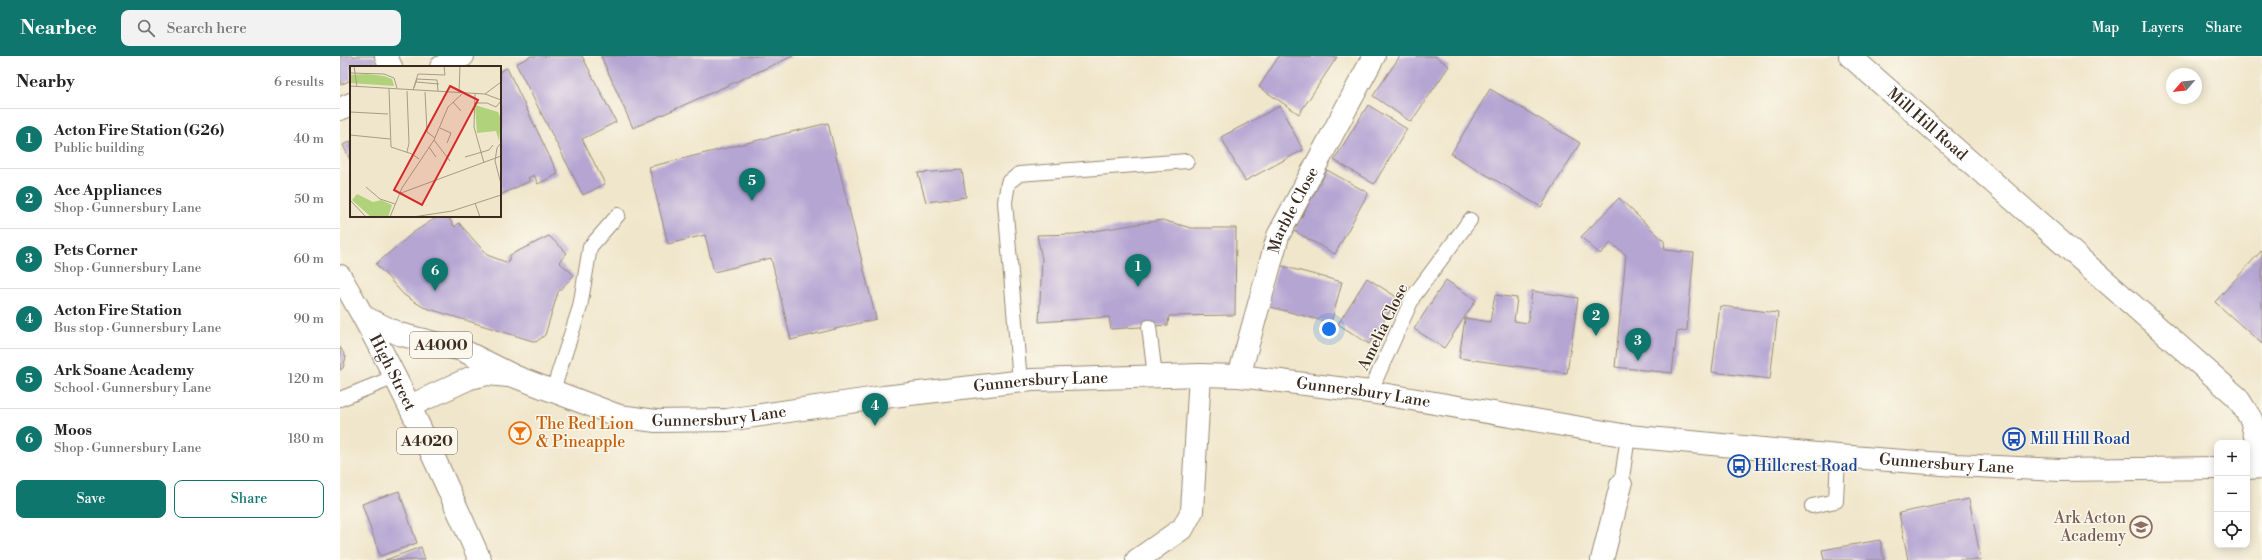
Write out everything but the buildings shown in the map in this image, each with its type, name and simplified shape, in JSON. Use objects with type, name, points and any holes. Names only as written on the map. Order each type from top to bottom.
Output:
[{"type":"main road","points":[[386,56],[391,66]]},
{"type":"main road","points":[[443,66],[463,56]]},
{"type":"main road","name":"Marble Close","points":[[1239,376],[1278,236],[1374,56]]},
{"type":"main road","name":"Mill Hill Road","points":[[1850,56],[2237,397],[2251,419],[2262,466]]},
{"type":"main road","points":[[340,109],[350,104]]},
{"type":"main road","name":"High Street","points":[[340,276],[364,317],[410,406],[480,560]]},
{"type":"main road","name":"Gunnersbury Lane","points":[[364,317],[399,334],[462,350],[516,377],[619,416],[656,421],[727,420],[805,410],[884,397],[1020,382],[1155,376],[1239,376],[1370,392],[1628,436],[1838,456],[1955,465],[2060,470],[2214,468]]},
{"type":"main road","name":"Gunnersbury Lane","points":[[410,406],[470,378],[487,374],[516,377]]},
{"type":"main road","points":[[1137,560],[1183,528],[1192,511],[1200,375]]},
{"type":"main road","points":[[2250,468],[2262,466]]},
{"type":"main road","points":[[1602,560],[1621,485]]},
{"type":"lane","points":[[1020,382],[1005,202],[1008,183],[1019,174],[1187,161]]},
{"type":"lane","points":[[553,390],[580,307],[590,247],[618,215]]},
{"type":"lane","name":"Amelia Close","points":[[1370,392],[1413,297],[1470,220]]},
{"type":"lane","points":[[1149,327],[1155,376]]},
{"type":"lane","points":[[340,399],[366,390],[395,377]]},
{"type":"lane","points":[[1621,485],[1628,436]]},
{"type":"lane","points":[[1812,506],[1836,501],[1838,456]]},
{"type":"place","name":"Ark Soane Academy","points":[[752,201]]},
{"type":"place","name":"Acton Fire Station (G26)","points":[[1138,287]]},
{"type":"place","name":"Moos","points":[[435,291]]},
{"type":"place","name":"Ace Appliances","points":[[1596,336]]},
{"type":"place","name":"Pets Corner","points":[[1638,361]]},
{"type":"place","name":"Acton Fire Station","points":[[875,426]]},
{"type":"place","name":"The Red Lion & Pineapple","points":[[520,433]]},
{"type":"place","name":"Mill Hill Road","points":[[2014,439]]},
{"type":"place","name":"Hillcrest Road","points":[[1739,466]]},
{"type":"place","name":"Ark Acton Academy","points":[[2141,527]]}]
